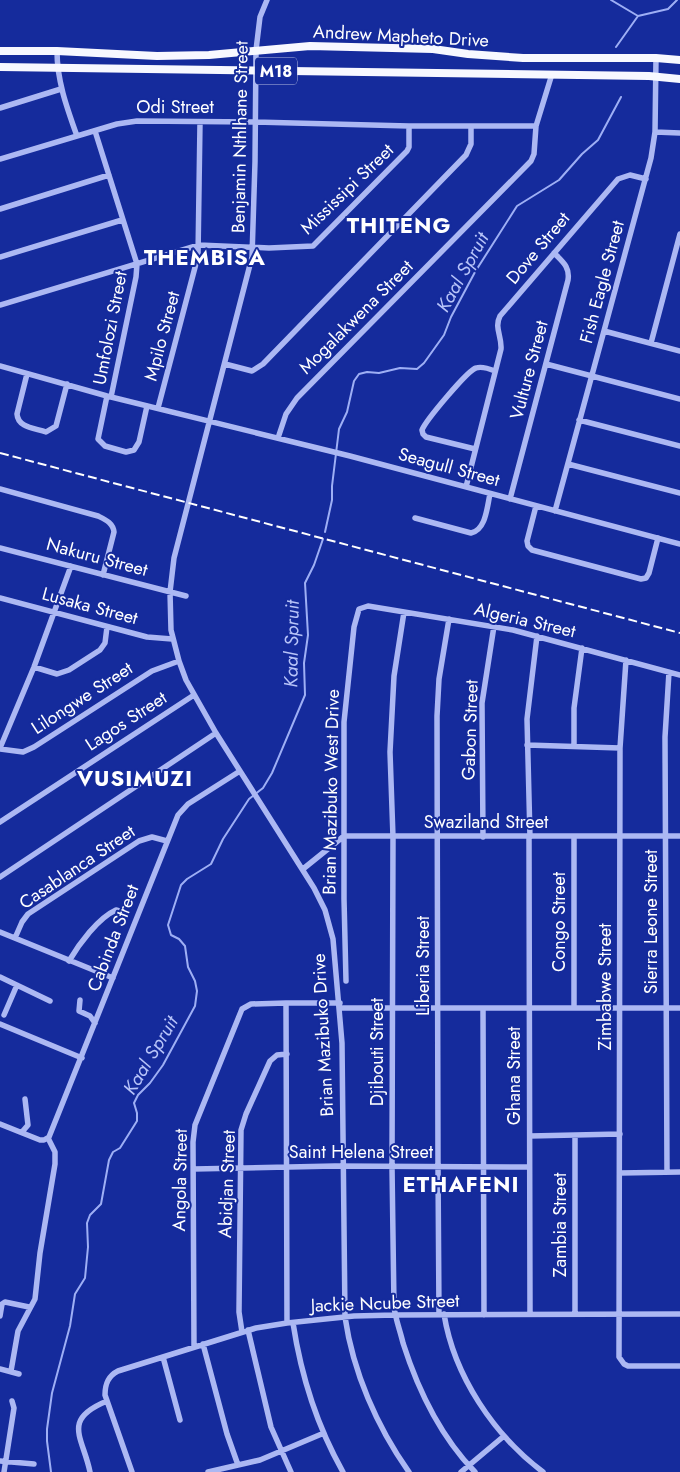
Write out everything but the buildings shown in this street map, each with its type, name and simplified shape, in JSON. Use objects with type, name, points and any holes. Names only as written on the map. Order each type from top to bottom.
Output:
[{"type":"main road","name":"Andrew Mapheto Drive","points":[[0,51],[57,51],[157,56],[209,55],[310,46],[433,49],[475,55],[524,58],[656,58],[680,60]]},
{"type":"main road","name":"Andrew Mapheto Drive","points":[[0,67],[656,76]]},
{"type":"main road","name":"M18","points":[[656,76],[680,79]]},
{"type":"street","name":"Benjamin Nthlhane Street","points":[[210,420],[247,278],[253,247],[256,50],[260,17],[267,0]]},
{"type":"street","points":[[57,51],[57,67],[61,89],[77,136]]},
{"type":"street","name":"Fish Eagle Street","points":[[554,511],[646,179],[655,132],[656,58]]},
{"type":"street","name":"Mogalakwena Street","points":[[278,438],[286,414],[297,398],[529,164],[534,154],[536,126],[552,74]]},
{"type":"street","points":[[0,108],[61,89]]},
{"type":"street","name":"Odi Street","points":[[0,159],[117,124],[132,122],[256,122],[472,127],[536,126]]},
{"type":"street","name":"Mpilo Street","points":[[158,408],[198,256],[200,123]]},
{"type":"street","name":"Mississipi Street","points":[[0,305],[199,245],[303,248],[316,245],[407,151],[409,126]]},
{"type":"street","points":[[225,364],[252,371],[263,364],[466,155],[471,147],[472,127]]},
{"type":"street","points":[[95,131],[137,264]]},
{"type":"street","points":[[655,132],[680,133]]},
{"type":"street","points":[[0,209],[109,175]]},
{"type":"street","name":"Dove Street","points":[[466,487],[496,371],[501,344],[497,327],[498,320],[618,179],[630,175],[646,179]]},
{"type":"street","points":[[0,257],[122,220]]},
{"type":"street","points":[[651,343],[680,234]]},
{"type":"street","name":"Vulture Street","points":[[510,499],[569,274],[567,266],[554,253]]},
{"type":"street","name":"Umfolozi Street","points":[[137,264],[109,396],[98,435],[100,442],[105,446],[126,452],[134,450],[139,442],[147,406]]},
{"type":"street","points":[[604,331],[680,351]]},
{"type":"street","points":[[546,364],[680,399]]},
{"type":"street","name":"Seagull Street","points":[[0,366],[147,406],[350,456],[680,544]]},
{"type":"street","points":[[475,449],[426,437],[422,430],[442,402],[472,370],[482,367],[496,371]]},
{"type":"street","points":[[27,374],[17,414],[18,420],[21,424],[46,432],[56,426],[67,384]]},
{"type":"street","name":"Brian Mazibuko Drive","points":[[210,420],[174,558],[170,592],[172,639],[179,661],[194,695],[246,781],[303,869],[320,898],[330,924],[340,1006],[345,1317],[353,1354],[367,1393],[387,1437],[409,1472]]},
{"type":"street","points":[[579,420],[680,446]]},
{"type":"street","points":[[568,464],[680,493]]},
{"type":"street","points":[[0,489],[98,516],[108,521],[114,532],[103,575]]},
{"type":"street","points":[[415,518],[471,534],[482,527],[490,494]]},
{"type":"street","points":[[536,506],[527,541],[528,546],[532,550],[556,557],[643,579],[649,574],[658,538]]},
{"type":"street","name":"Nakuru Street","points":[[0,548],[186,596]]},
{"type":"street","points":[[0,749],[34,667],[71,566]]},
{"type":"street","name":"Lusaka Street","points":[[0,598],[147,637],[172,639]]},
{"type":"street","name":"Algeria Street","points":[[362,607],[368,606],[494,626],[680,675]]},
{"type":"street","name":"Brian Mazibuko West Drive","points":[[346,981],[344,709],[357,613],[362,607]]},
{"type":"street","name":"Djibouti Street","points":[[404,612],[392,696],[390,752],[393,837],[392,1280],[395,1315],[414,1375],[427,1404],[444,1432],[475,1472]]},
{"type":"street","name":"Liberia Street","points":[[449,620],[438,696],[438,1166],[442,1314],[451,1342],[468,1382],[489,1417],[504,1436],[543,1472]]},
{"type":"street","points":[[34,667],[54,674],[61,674],[69,670],[103,646],[107,626]]},
{"type":"street","name":"Gabon Street","points":[[483,836],[482,703],[494,626]]},
{"type":"street","name":"Ghana Street","points":[[530,1314],[529,837],[527,745],[528,706],[537,636]]},
{"type":"street","points":[[574,746],[574,708],[582,648]]},
{"type":"street","name":"Zimbabwe Street","points":[[626,660],[620,748],[619,1357],[624,1364],[632,1366],[680,1366]]},
{"type":"street","name":"Lilongwe Street","points":[[0,749],[22,752],[34,748],[152,671],[179,661]]},
{"type":"street","name":"Sierra Leone Street","points":[[667,1172],[665,726],[669,672]]},
{"type":"street","name":"Lagos Street","points":[[0,822],[194,695]]},
{"type":"street","points":[[0,728],[7,730]]},
{"type":"street","points":[[0,877],[216,733]]},
{"type":"street","points":[[527,745],[620,748]]},
{"type":"street","name":"Cabinda Street","points":[[46,1139],[82,1058],[175,821],[182,809],[240,771]]},
{"type":"street","points":[[303,869],[344,836]]},
{"type":"street","name":"Swaziland Street","points":[[344,836],[680,836]]},
{"type":"street","name":"Congo Street","points":[[574,837],[574,1007]]},
{"type":"street","name":"Casablanca Street","points":[[15,938],[28,914],[139,841],[152,838],[167,841]]},
{"type":"street","points":[[69,961],[82,941],[107,916],[116,910],[126,913]]},
{"type":"street","points":[[0,932],[113,978]]},
{"type":"street","points":[[0,977],[50,1001]]},
{"type":"street","points":[[4,1015],[17,985]]},
{"type":"street","points":[[80,1000],[80,1011],[90,1016],[95,1023]]},
{"type":"street","points":[[286,1003],[286,1167],[290,1323],[306,1386],[324,1433],[343,1472]]},
{"type":"street","name":"Angola Street","points":[[194,1346],[194,1133],[197,1118],[240,1012],[244,1007],[251,1004],[286,1003],[392,1009],[680,1008]]},
{"type":"street","points":[[483,1009],[484,1314]]},
{"type":"street","points":[[0,1024],[82,1058]]},
{"type":"street","name":"Abidjan Street","points":[[287,1054],[277,1055],[272,1058],[246,1114],[241,1130],[239,1312],[274,1436],[291,1472]]},
{"type":"street","points":[[22,1132],[28,1125],[25,1099]]},
{"type":"street","points":[[1,1126],[46,1139],[55,1152],[56,1164],[37,1269],[35,1299],[18,1331],[11,1371]]},
{"type":"street","points":[[530,1136],[620,1134]]},
{"type":"street","name":"Zambia Street","points":[[575,1136],[575,1314]]},
{"type":"street","name":"Saint Helena Street","points":[[194,1168],[343,1166],[529,1167]]},
{"type":"street","points":[[620,1173],[680,1172]]},
{"type":"street","points":[[0,1316],[2,1304],[5,1302],[29,1308]]},
{"type":"street","name":"Jackie Ncube Street","points":[[106,1401],[108,1379],[114,1373],[245,1331],[290,1323],[345,1317],[395,1315],[680,1314]]},
{"type":"street","points":[[202,1344],[227,1434],[238,1465]]},
{"type":"street","points":[[163,1357],[180,1420]]},
{"type":"street","points":[[0,1369],[20,1374]]},
{"type":"street","points":[[4,1472],[2,1461],[14,1408],[12,1401]]},
{"type":"street","points":[[90,1472],[80,1444],[79,1427],[86,1411],[106,1401],[132,1472]]},
{"type":"street","points":[[208,1472],[260,1460],[324,1433]]},
{"type":"street","points":[[461,1472],[504,1436]]},
{"type":"street","points":[[2,1461],[34,1464]]},
{"type":"waterway","points":[[611,0],[638,16]]},
{"type":"waterway","name":"Kaal Spruit","points":[[616,47],[638,16],[668,9],[677,0]]},
{"type":"waterway","name":"Kaal Spruit","points":[[325,532],[332,500],[339,429],[347,412],[354,381],[359,374],[367,372],[379,373],[400,368],[417,369],[424,363],[444,335],[451,317],[475,272],[517,206],[559,180],[582,154],[598,140],[621,97]]},
{"type":"waterway","name":"Kaal Spruit","points":[[51,1472],[47,1429],[52,1393],[70,1326],[75,1294],[85,1278],[88,1247],[87,1223],[90,1215],[101,1204],[109,1160],[113,1152],[120,1148],[137,1121],[134,1103],[138,1095],[150,1083],[163,1065],[195,1006],[197,991],[195,981],[188,967],[185,946],[179,939],[171,935],[168,925],[181,885],[211,864],[223,839],[249,799],[263,788],[272,773],[305,695],[304,663],[308,635],[305,583],[314,565],[323,539]]},
{"type":"railway","points":[[0,453],[680,633]]},
{"type":"district","name":"THITENG","points":[[399,225]]},
{"type":"district","name":"THEMBISA","points":[[205,257]]},
{"type":"district","name":"VUSIMUZI","points":[[135,778]]},
{"type":"district","name":"ETHAFENI","points":[[461,1184]]}]
